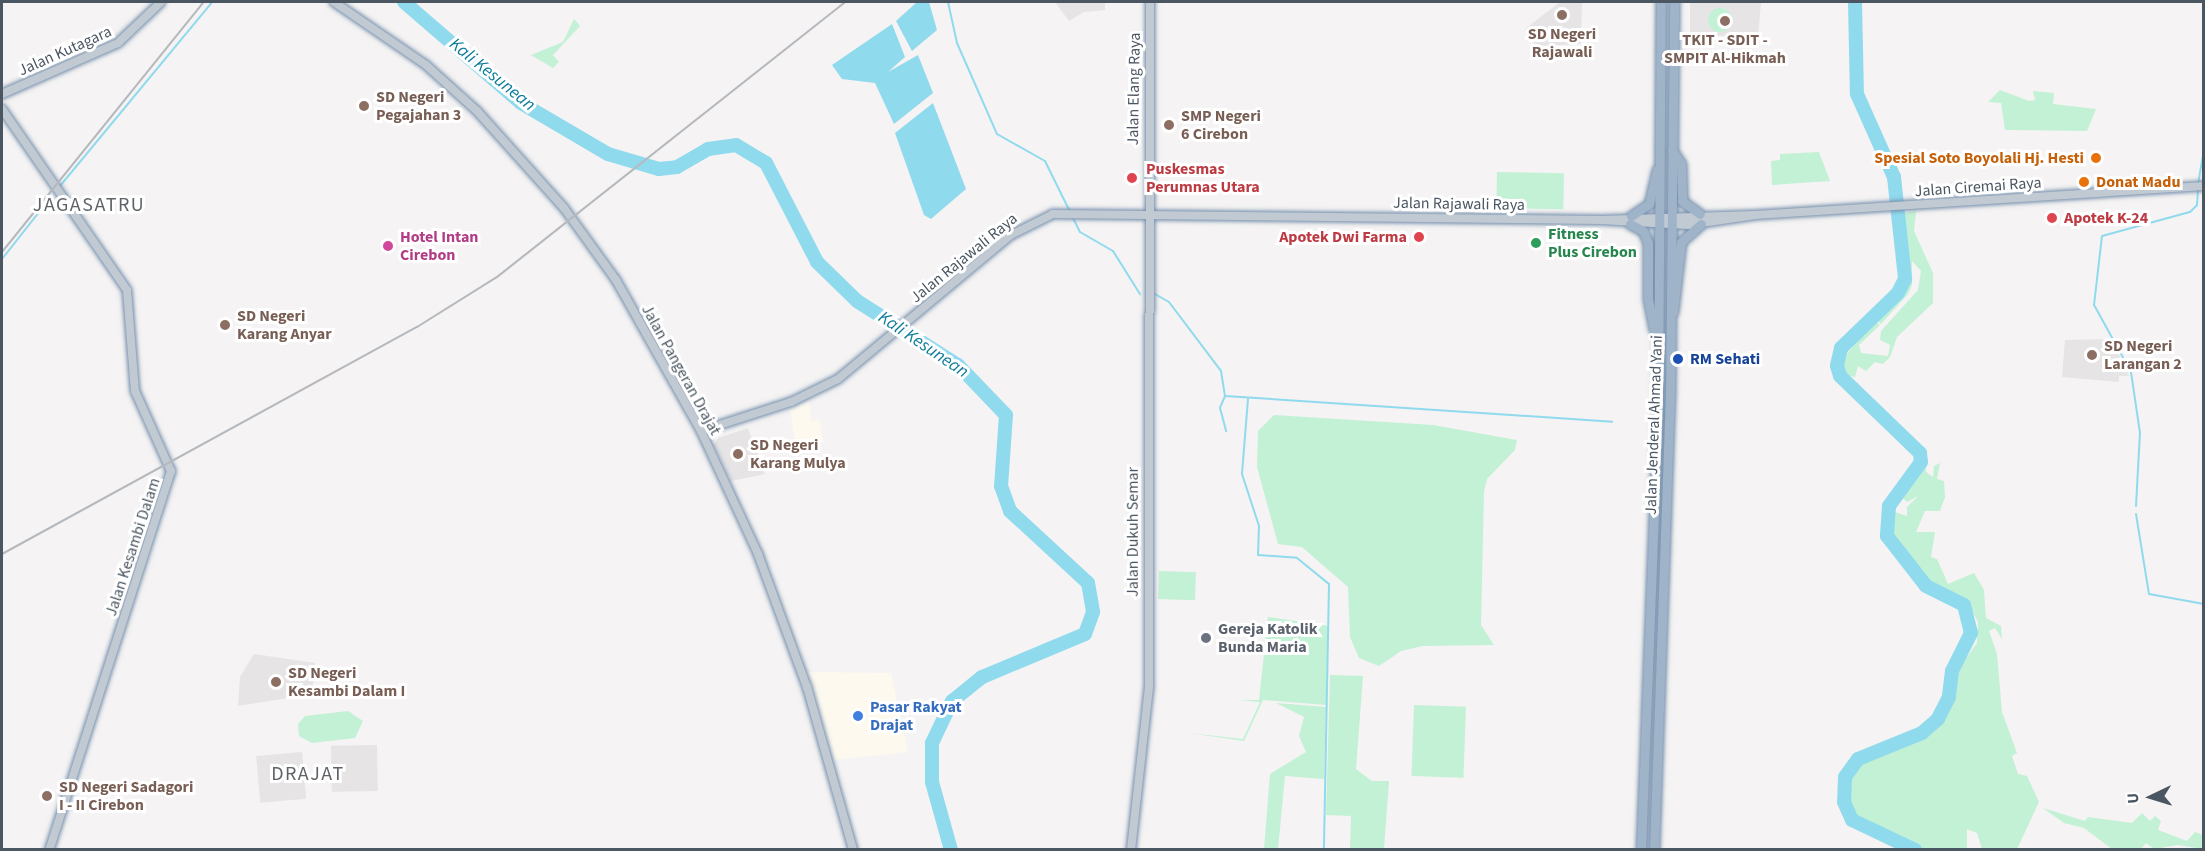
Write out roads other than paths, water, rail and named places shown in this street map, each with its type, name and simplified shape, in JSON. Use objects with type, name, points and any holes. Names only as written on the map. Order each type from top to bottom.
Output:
[{"type":"highway","name":"Jalan Jenderal Ahmad Yani","points":[[1641,849],[1658,358],[1661,2]]},
{"type":"highway","name":"Jalan Jenderal Ahmad Yani","points":[[1654,849],[1672,316],[1674,2]]},
{"type":"highway","points":[[1672,150],[1681,164],[1682,201],[1700,219],[1681,242],[1672,316]]},
{"type":"highway","points":[[1658,358],[1648,299],[1648,243],[1643,231],[1630,220],[1649,204],[1659,168]]},
{"type":"street","name":"Jalan Kutagara","points":[[2,94],[118,43],[161,2]]},
{"type":"street","name":"Jalan Pangeran Drajat","points":[[334,2],[454,89],[592,244],[701,431],[758,554],[794,648],[853,849]]},
{"type":"street","name":"Jalan Elang Raya","points":[[1147,213],[1150,2]]},
{"type":"street","name":"Jalan Kesambi Dalam","points":[[2,109],[127,290],[135,391],[171,471],[49,849]]},
{"type":"street","name":"Jalan Ciremai Raya","points":[[1659,220],[2203,186]]},
{"type":"street","name":"Jalan Rajawali Raya","points":[[701,431],[791,402],[838,379],[880,347],[1030,221],[1064,213],[1659,220]]},
{"type":"street","name":"Jalan Dukuh Semar","points":[[1131,849],[1149,686],[1147,213]]},
{"type":"water","points":[[917,2],[929,2],[937,30],[912,51],[896,21]]},
{"type":"water","points":[[892,24],[905,57],[888,72],[918,55],[933,93],[894,124],[875,83],[842,79],[832,65]]},
{"type":"water","points":[[933,103],[966,189],[931,219],[924,215],[895,133]]},
{"type":"waterway","points":[[60,186],[212,2]]},
{"type":"waterway","name":"Kali Kesunean","points":[[404,2],[521,103],[608,154],[659,169],[677,167],[708,149],[736,145],[766,163],[817,262],[857,301],[958,365],[1006,415],[1001,486],[1010,511],[1088,583],[1093,612],[1085,634],[982,677],[952,701],[932,743],[932,782],[951,850]]},
{"type":"waterway","points":[[948,2],[957,43],[997,134],[1045,161],[1080,232],[1113,251],[1140,294]]},
{"type":"waterway","points":[[1855,2],[1857,94],[1894,177],[1905,279],[1898,293],[1841,348],[1837,366],[1840,376],[1920,453],[1921,462],[1889,506],[1887,536],[1926,586],[1964,605],[1971,633],[1952,671],[1949,697],[1938,719],[1922,733],[1858,759],[1845,777],[1844,802],[1852,820],[1915,850]]},
{"type":"waterway","points":[[2198,184],[2204,150]]},
{"type":"waterway","points":[[2136,506],[2140,433],[2131,372],[2094,305],[2102,236],[2190,212],[2197,205],[2198,189]]},
{"type":"waterway","points":[[2,259],[51,197]]},
{"type":"waterway","points":[[1155,294],[1169,302],[1221,371],[1225,396],[1612,422]]},
{"type":"waterway","points":[[1225,396],[1220,408],[1226,431]]},
{"type":"waterway","points":[[1248,399],[1242,474],[1259,526],[1258,555],[1297,558],[1329,584],[1324,850]]},
{"type":"waterway","points":[[2136,514],[2149,594],[2204,604]]},
{"type":"railway","points":[[2,252],[204,2]]},
{"type":"railway","points":[[2,554],[417,327],[497,277],[845,2]]},
{"type":"place","name":"SD Negeri Rajawali","points":[[1562,15]]},
{"type":"place","name":"TKIT - SDIT - SMPIT Al-Hikmah","points":[[1725,21]]},
{"type":"place","name":"SD Negeri Pegajahan 3","points":[[364,106]]},
{"type":"place","name":"SMP Negeri 6 Cirebon","points":[[1169,125]]},
{"type":"place","name":"Spesial Soto Boyolali Hj. Hesti","points":[[2096,158]]},
{"type":"place","name":"Puskesmas Perumnas Utara","points":[[1132,178]]},
{"type":"place","name":"Donat Madu","points":[[2084,182]]},
{"type":"place","name":"Apotek K-24","points":[[2052,218]]},
{"type":"place","name":"Apotek Dwi Farma","points":[[1419,237]]},
{"type":"place","name":"Fitness Plus Cirebon","points":[[1536,243]]},
{"type":"place","name":"Hotel Intan Cirebon","points":[[388,246]]},
{"type":"place","name":"SD Negeri Karang Anyar","points":[[225,325]]},
{"type":"place","name":"SD Negeri Larangan 2","points":[[2092,355]]},
{"type":"place","name":"RM Sehati","points":[[1678,359]]},
{"type":"place","name":"SD Negeri Karang Mulya","points":[[738,454]]},
{"type":"place","name":"Gereja Katolik Bunda Maria","points":[[1206,638]]},
{"type":"place","name":"SD Negeri Kesambi Dalam I","points":[[276,682]]},
{"type":"place","name":"Pasar Rakyat Drajat","points":[[858,716]]},
{"type":"place","name":"SD Negeri Sadagori I - II Cirebon","points":[[47,796]]},
{"type":"district","name":"JAGASATRU","points":[[89,205]]},
{"type":"district","name":"DRAJAT","points":[[308,774]]}]
